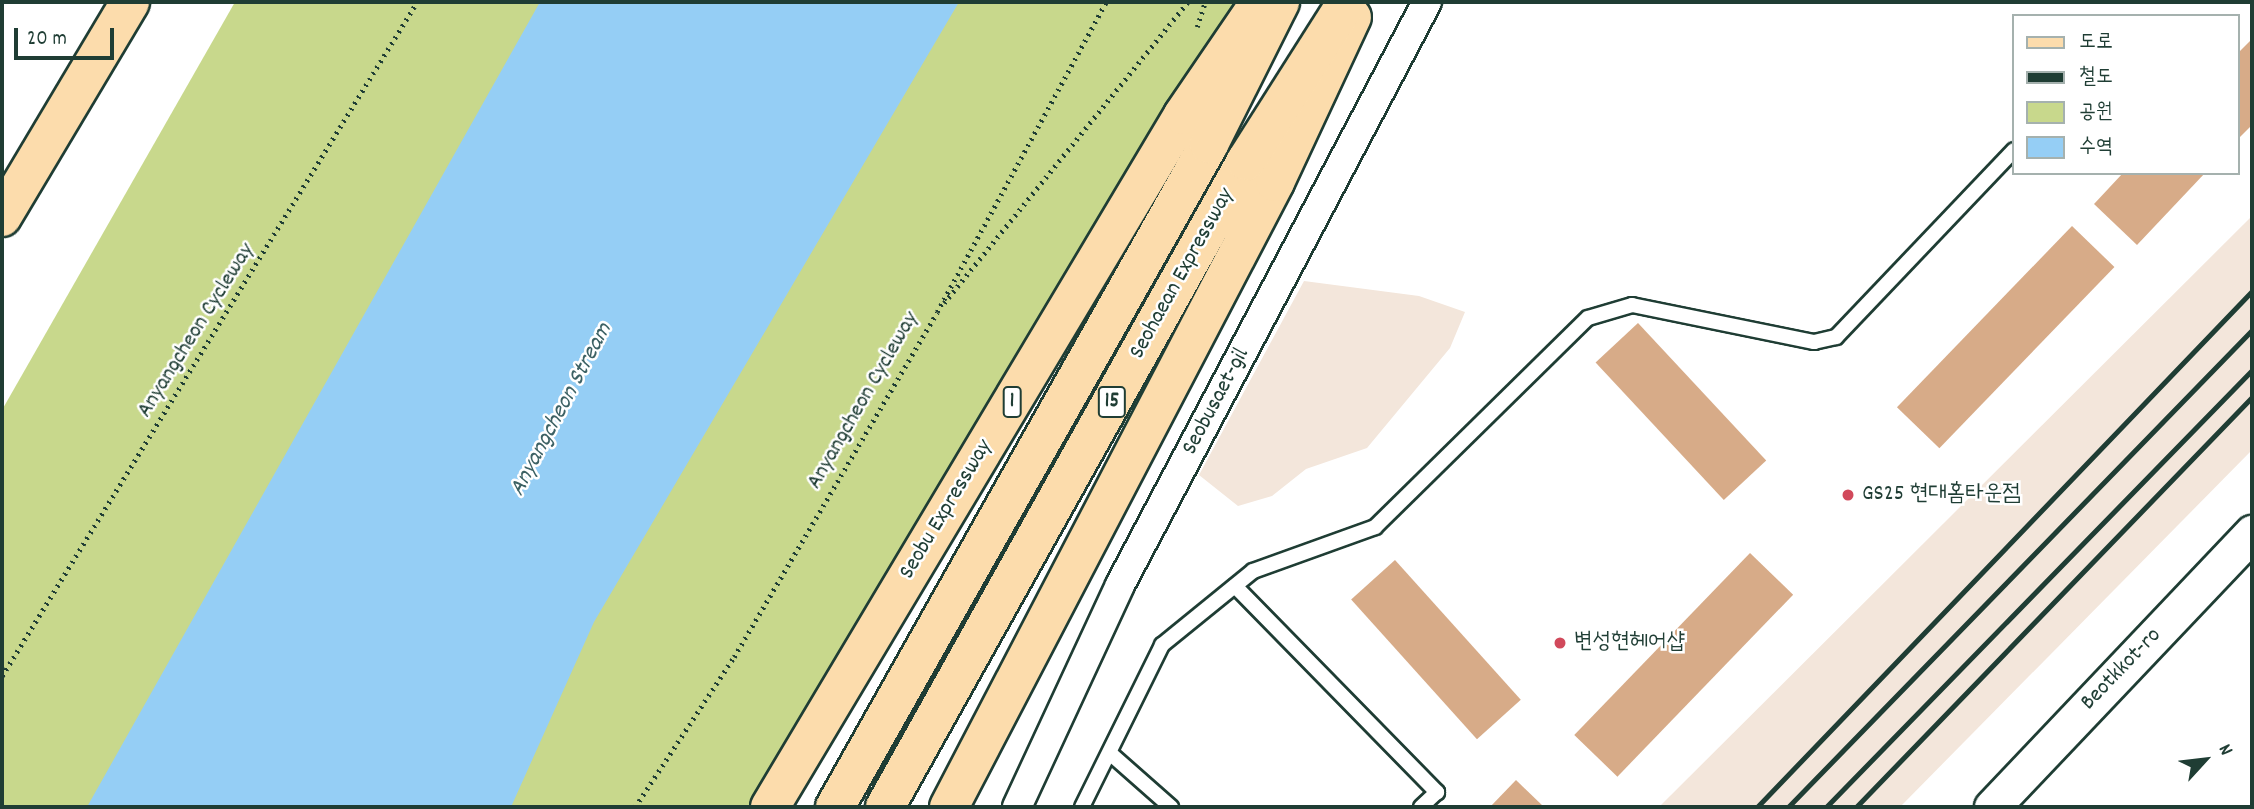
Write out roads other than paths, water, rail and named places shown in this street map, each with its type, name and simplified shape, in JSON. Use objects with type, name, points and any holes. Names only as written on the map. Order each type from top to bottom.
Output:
[{"type":"main road","points":[[2,217],[130,2]]},
{"type":"main road","name":"Seobu Expressway","points":[[770,807],[1183,115],[1260,2]]},
{"type":"main road","name":"Seohaean Expressway","points":[[835,807],[1209,144],[1280,2]]},
{"type":"main road","name":"Seohaean Expressway","points":[[885,807],[1246,161],[1347,2]]},
{"type":"main road","points":[[949,807],[1275,182],[1359,2]]},
{"type":"street","name":"Seobusaet-gil","points":[[1017,807],[1120,585],[1427,2]]},
{"type":"street","name":"Beotkkot-ro","points":[[1992,807],[2252,534]]},
{"type":"lane","points":[[1082,807],[1112,755],[1162,645],[1253,571],[1374,527],[1588,318],[1632,304],[1814,342],[1836,337],[2012,152]]},
{"type":"lane","points":[[1234,586],[1437,792],[1421,807]]},
{"type":"lane","points":[[1112,755],[1171,807]]},
{"type":"water","name":"Anyangcheon Stream","points":[[540,2],[959,2],[594,622],[511,807],[87,807]]},
{"type":"railway","points":[[1757,807],[2252,291]]},
{"type":"railway","points":[[1788,807],[2252,330]]},
{"type":"railway","points":[[1826,807],[2252,370]]},
{"type":"railway","points":[[1856,807],[2252,397]]},
{"type":"place","name":"GS25 현대홈타운점","points":[[1848,495]]},
{"type":"place","name":"변성현헤어샵","points":[[1560,643]]}]
